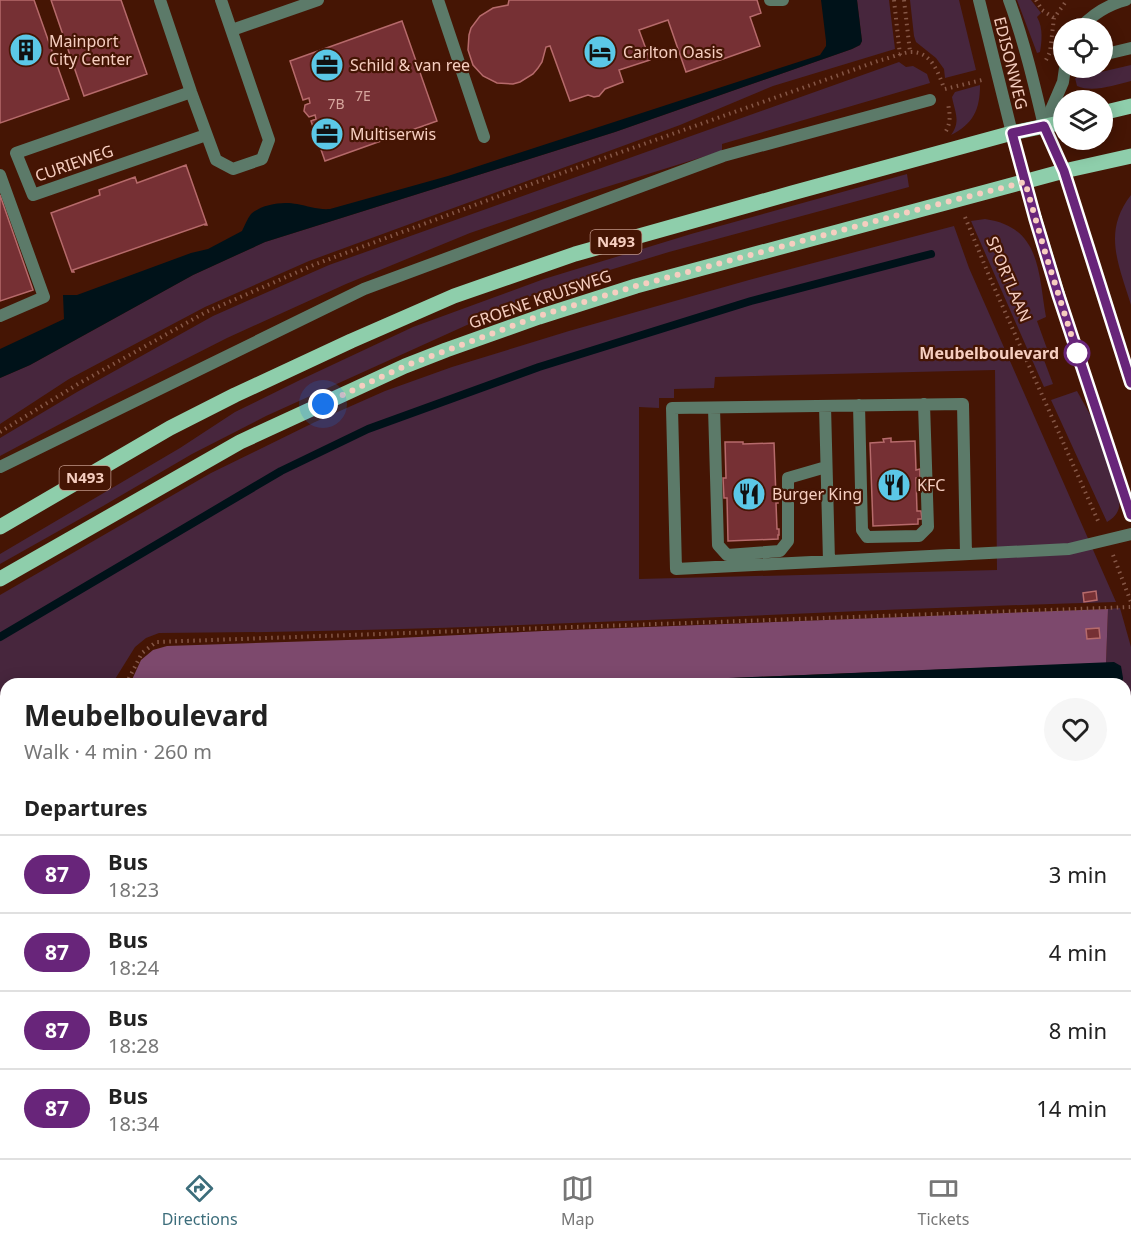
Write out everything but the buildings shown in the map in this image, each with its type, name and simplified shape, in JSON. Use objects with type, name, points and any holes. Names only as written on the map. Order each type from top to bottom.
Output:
[{"type":"main road","points":[[1113,110],[1131,106]]},
{"type":"main road","name":"GROENE KRUISWEG","points":[[0,527],[170,428],[351,341],[454,296],[575,254],[792,192],[1053,124]]},
{"type":"main road","name":"GROENE KRUISWEG","points":[[0,579],[240,442],[405,366],[539,316],[636,286],[1064,171],[1131,156]]},
{"type":"street","points":[[160,0],[216,160],[233,169],[262,159],[268,140],[221,0]]},
{"type":"street","points":[[232,30],[318,0]]},
{"type":"street","points":[[438,0],[484,137]]},
{"type":"street","points":[[770,0],[783,0]]},
{"type":"street","name":"EDISONWEG","points":[[979,0],[1012,133]]},
{"type":"street","name":"EDISONWEG","points":[[1008,0],[1027,57],[1044,126]]},
{"type":"street","points":[[1089,18],[1103,8],[1126,0]]},
{"type":"street","points":[[1113,52],[1131,48]]},
{"type":"street","points":[[1064,78],[1044,126],[1064,171],[1131,383]]},
{"type":"street","name":"CURIEWEG","points":[[191,92],[16,153],[33,195],[206,135]]},
{"type":"street","points":[[0,467],[364,289],[723,156],[930,100]]},
{"type":"street","points":[[1012,133],[1058,294],[1131,515]]},
{"type":"street","points":[[0,175],[44,297],[0,316]]},
{"type":"street","points":[[859,405],[862,530],[867,537],[919,536],[928,527],[924,404]]},
{"type":"street","points":[[966,554],[963,404],[672,408],[676,569],[1069,549],[1131,534]]},
{"type":"street","points":[[825,406],[829,561]]},
{"type":"street","points":[[714,408],[718,545],[727,555],[780,551],[788,541],[788,478],[826,467]]},
{"type":"path","points":[[894,0],[900,55]]},
{"type":"path","points":[[904,0],[910,52]]},
{"type":"path","points":[[1036,0],[1042,10],[1054,18]]},
{"type":"path","points":[[0,432],[78,384],[207,312],[315,264],[881,60],[910,52],[929,59],[935,66],[945,89],[950,115],[944,139],[948,151]]},
{"type":"path","name":"SPORTLAAN","points":[[960,199],[967,223],[990,278],[1107,540],[1131,602]]},
{"type":"path","points":[[129,678],[142,653],[156,642],[1131,607]]},
{"type":"shaded area","points":[[821,0],[857,0],[862,41],[860,45],[615,132],[265,242],[193,275],[30,365],[0,378],[0,349],[64,319],[63,295],[77,295],[191,253],[208,249],[242,231],[251,214],[261,208],[285,203],[330,209],[448,176],[820,55],[826,46]]},
{"type":"shaded area","points":[[857,0],[889,0],[895,49],[773,86],[680,125],[309,261],[205,307],[69,379],[0,424],[0,378],[30,365],[193,275],[265,242],[615,132],[852,49],[860,45],[862,41]]},
{"type":"shaded area","points":[[910,0],[959,0],[976,70],[945,78],[944,69],[936,58],[916,42]]},
{"type":"shaded area","points":[[1017,0],[1031,0],[1041,13],[1037,17],[1042,34],[1040,52],[1037,53]]},
{"type":"shaded area","points":[[899,62],[906,67],[913,66],[927,74],[930,83],[722,144],[722,151],[590,192],[470,233],[346,284],[227,338],[0,456],[0,438],[77,392],[213,316],[329,265]]},
{"type":"shaded area","points":[[1131,65],[1131,81],[1097,89],[1077,86],[1075,78],[1113,78],[1113,69]]},
{"type":"shaded area","points":[[980,85],[979,102],[974,115],[965,126],[951,135],[957,121],[952,97],[955,92]]},
{"type":"shaded area","points":[[907,174],[909,187],[669,252],[544,290],[266,416],[192,454],[0,564],[0,554],[180,448],[235,412],[413,327],[544,279],[691,234]]},
{"type":"shaded area","points":[[1131,195],[1131,305],[1118,262],[1115,236],[1122,209]]},
{"type":"shaded area","points":[[985,219],[1017,231],[1027,242],[1033,254],[1038,268],[1046,317],[1037,321],[1050,357],[1044,360],[1053,384],[1044,387],[971,221]]},
{"type":"shaded area","points":[[954,226],[969,268],[1116,602],[398,629],[159,633],[146,638],[135,647],[116,678],[0,678],[0,595],[211,473],[315,422],[385,391],[452,367],[749,280]],"holes":[[[995,370],[997,570],[639,579],[639,407],[659,408],[659,398],[674,398],[674,389],[714,388],[715,377]]]},
{"type":"shaded area","points":[[1077,391],[1092,418],[1119,497],[1118,512],[1107,522],[1051,400]]},
{"type":"shaded area","points":[[1120,608],[1131,647],[1131,678],[1123,678],[1106,663],[1108,609]]},
{"type":"shaded area","points":[[1108,609],[1106,663],[734,678],[133,678],[141,660],[153,650],[167,646]]},
{"type":"shaded area","points":[[1114,662],[1121,666],[1123,678],[729,678]]},
{"type":"waterway","points":[[0,637],[281,471],[368,429],[539,367],[751,301],[931,254]]},
{"type":"bus line","name":"87","points":[[1131,383],[1064,171],[1044,126],[1012,133],[1058,294],[1131,515]]},
{"type":"place","name":"Mainport City Center","points":[[26,50]]},
{"type":"place","name":"Carlton Oasis","points":[[600,52]]},
{"type":"place","name":"Schild & van ree","points":[[327,65]]},
{"type":"place","name":"Multiserwis","points":[[327,134]]},
{"type":"place","name":"Meubelboulevard","points":[[1077,353]]},
{"type":"place","name":"KFC","points":[[894,485]]},
{"type":"place","name":"Burger King","points":[[749,494]]},
{"type":"route","points":[[323,404],[405,366],[539,316],[636,286],[1025,182],[1077,353]]}]
